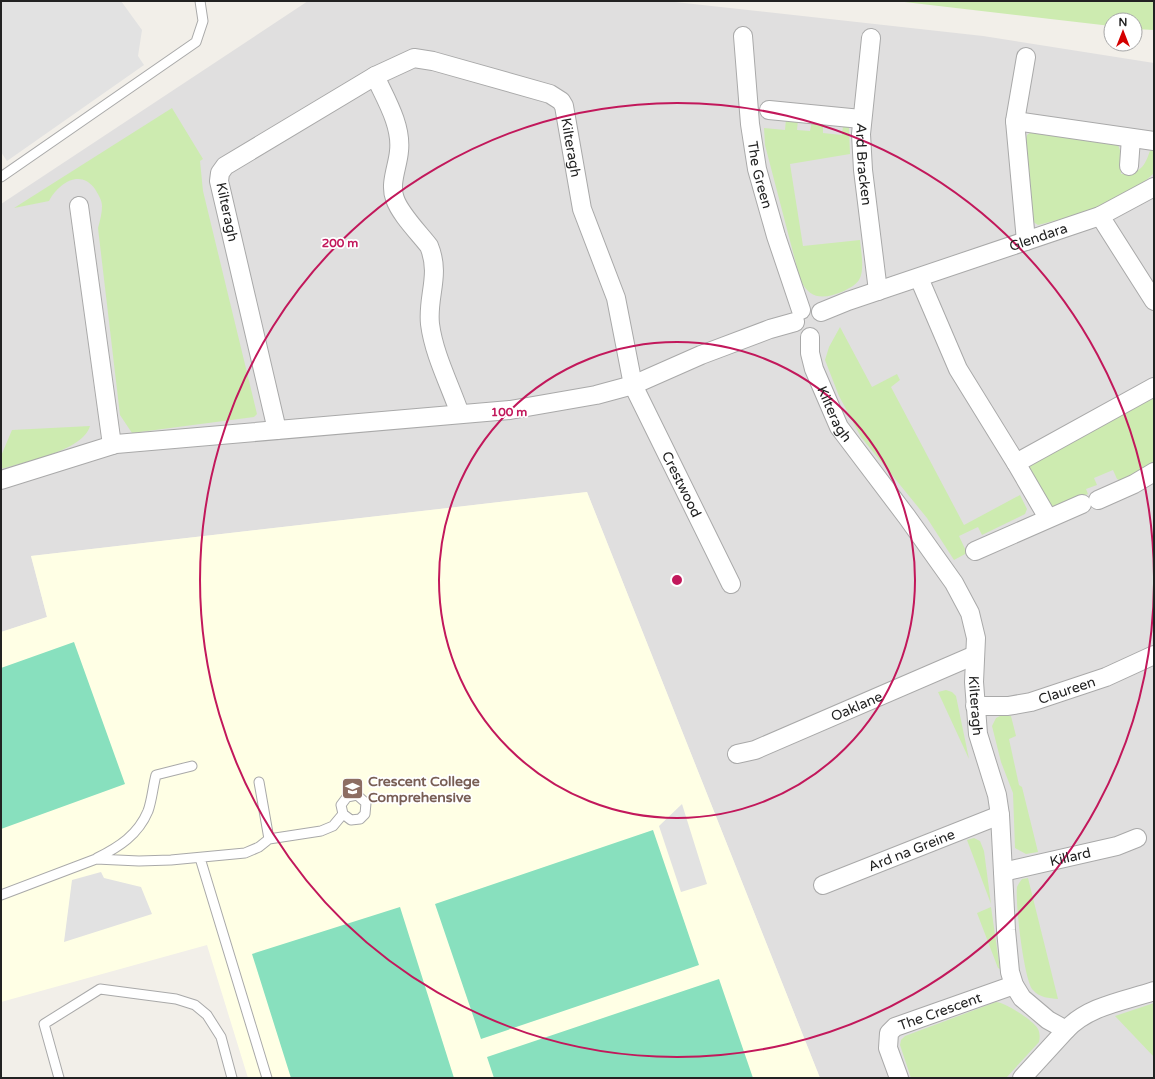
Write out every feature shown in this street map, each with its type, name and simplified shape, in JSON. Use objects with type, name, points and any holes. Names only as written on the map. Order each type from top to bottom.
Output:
[{"type":"street","name":"The Green","points":[[742,36],[751,130],[757,169],[798,316]]},
{"type":"street","name":"Ard Bracken","points":[[871,38],[861,119],[862,169],[878,292]]},
{"type":"street","points":[[1026,57],[1015,121],[1026,241]]},
{"type":"street","name":"Kilteragh","points":[[277,430],[219,181],[220,173],[225,166],[232,161],[375,76],[407,60],[420,58],[550,94],[561,100],[567,117],[582,209],[616,298],[633,384]]},
{"type":"street","points":[[375,76],[392,113],[399,140],[399,150],[393,188],[395,199],[400,209],[429,246],[432,253],[435,283],[430,311],[432,333],[436,350],[460,414]]},
{"type":"street","points":[[769,110],[861,119]]},
{"type":"street","points":[[1015,121],[1154,141]]},
{"type":"street","points":[[1129,166],[1132,138]]},
{"type":"street","name":"Glendara","points":[[821,312],[1100,216],[1154,187]]},
{"type":"street","points":[[79,206],[112,445]]},
{"type":"street","points":[[1100,216],[1154,301]]},
{"type":"street","points":[[919,278],[958,369],[1048,518]]},
{"type":"street","points":[[1,480],[112,445],[510,410],[564,402],[596,395],[633,384],[776,327],[798,316],[810,307],[821,312],[825,321],[822,330],[815,336],[810,337],[798,331],[798,316]]},
{"type":"street","name":"Kilteragh","points":[[810,337],[810,353],[814,369],[839,427],[907,517],[954,583],[974,624],[976,638],[975,706],[978,734],[997,794],[1000,816],[1006,930],[1010,972],[1014,985],[1022,998],[1032,1008],[1066,1030]]},
{"type":"street","name":"Crestwood","points":[[633,384],[731,584]]},
{"type":"street","points":[[1016,463],[1154,387]]},
{"type":"street","points":[[974,550],[1048,518],[1134,484],[1154,472]]},
{"type":"street","name":"Oaklane","points":[[737,754],[755,750],[975,655]]},
{"type":"street","name":"Claureen","points":[[975,706],[1008,706],[1031,702],[1106,677],[1154,655]]},
{"type":"street","name":"Ard na Greine","points":[[823,885],[1000,816]]},
{"type":"street","name":"Killard","points":[[1003,872],[1117,846],[1137,838]]},
{"type":"street","name":"The Crescent","points":[[899,1078],[888,1048],[890,1033],[895,1027],[1014,985]]},
{"type":"street","points":[[1022,1078],[1072,1023],[1098,1009],[1154,991]]},
{"type":"lane","points":[[1,177],[196,42],[203,21],[200,1]]},
{"type":"lane","points":[[1,895],[96,859],[118,847],[134,833],[148,811],[156,775],[192,766]]},
{"type":"lane","points":[[259,782],[269,838]]},
{"type":"lane","points":[[96,859],[139,861],[200,858],[245,853],[259,847],[269,838],[320,831],[333,826],[343,814]]},
{"type":"lane","points":[[200,858],[267,1078]]},
{"type":"lane","points":[[59,1078],[44,1024],[100,989],[176,999],[195,1005],[207,1015],[221,1037],[232,1078]]},
{"type":"shaded area","points":[[1,1],[121,1],[142,30],[138,56],[144,65],[7,161],[1,152]]},
{"type":"shaded area","points":[[308,1],[666,1],[983,36],[1154,63],[1154,1078],[820,1078],[587,492],[31,556],[47,617],[1,632],[1,204]]},
{"type":"shaded area","name":"Crescent College Comprehensive","points":[[587,492],[820,1078],[248,1078],[207,945],[1,1002],[1,632],[47,617],[31,556]]},
{"type":"shaded area","points":[[682,804],[707,884],[681,892],[659,826]]},
{"type":"shaded area","points":[[101,872],[104,878],[141,887],[152,914],[64,942],[72,880]]},
{"type":"green space","points":[[896,1],[1154,1],[1154,30],[1143,29],[1143,12],[1103,12],[1103,25]]},
{"type":"green space","points":[[172,108],[203,159],[200,161],[203,191],[257,414],[254,417],[132,433],[120,415],[98,228],[102,206],[99,195],[89,183],[76,179],[64,184],[49,201],[14,208]]},
{"type":"green space","points":[[786,119],[798,120],[797,130],[810,131],[812,121],[823,122],[823,133],[842,135],[843,126],[846,124],[849,128],[850,154],[790,164],[803,246],[860,240],[862,271],[859,280],[850,288],[831,296],[824,297],[813,295],[808,291],[800,279],[765,145],[764,128],[785,130]]},
{"type":"green space","points":[[1031,132],[1117,142],[1121,153],[1121,174],[1134,172],[1141,168],[1151,148],[1154,148],[1154,173],[1130,192],[1100,206],[1038,225],[1032,221],[1025,144],[1027,135]]},
{"type":"green space","points":[[840,327],[872,387],[897,374],[900,380],[891,387],[964,525],[1020,495],[1027,509],[1025,514],[982,535],[978,527],[959,536],[967,553],[954,560],[927,518],[861,437],[839,396],[825,360],[829,347]]},
{"type":"green space","points":[[1154,396],[1154,464],[1121,481],[1117,479],[1113,470],[1094,478],[1097,485],[1086,489],[1088,494],[1051,508],[1029,471],[1029,466]]},
{"type":"green space","points":[[90,426],[85,435],[65,449],[1,469],[1,456],[12,430]]},
{"type":"green space","points":[[74,642],[125,784],[1,829],[1,668]]},
{"type":"green space","points":[[946,690],[952,692],[956,696],[969,759],[938,692]]},
{"type":"green space","points":[[1000,716],[1011,716],[1016,736],[1009,739],[1019,785],[1022,787],[1038,852],[1026,854],[1015,848],[1013,793],[1001,762],[992,726],[996,718]]},
{"type":"green space","points":[[653,830],[699,965],[481,1039],[435,904]]},
{"type":"green space","points":[[974,838],[980,841],[984,851],[991,904],[967,840]]},
{"type":"green space","points":[[1028,878],[1058,999],[1045,997],[1036,993],[1033,990],[1026,972],[1019,924],[1017,887],[1022,879]]},
{"type":"green space","points":[[400,907],[454,1078],[291,1078],[252,954]]},
{"type":"green space","points":[[991,907],[1000,969],[998,968],[977,913]]},
{"type":"green space","points":[[719,979],[753,1078],[494,1078],[487,1057]]},
{"type":"green space","points":[[996,1002],[1012,1008],[1025,1017],[1038,1029],[1040,1037],[1039,1042],[1006,1078],[911,1078],[900,1045],[901,1040],[905,1036]]},
{"type":"green space","points":[[1154,1003],[1154,1057],[1115,1016]]},
{"type":"place","name":"Crescent College Comprehensive","points":[[353,789]]}]
